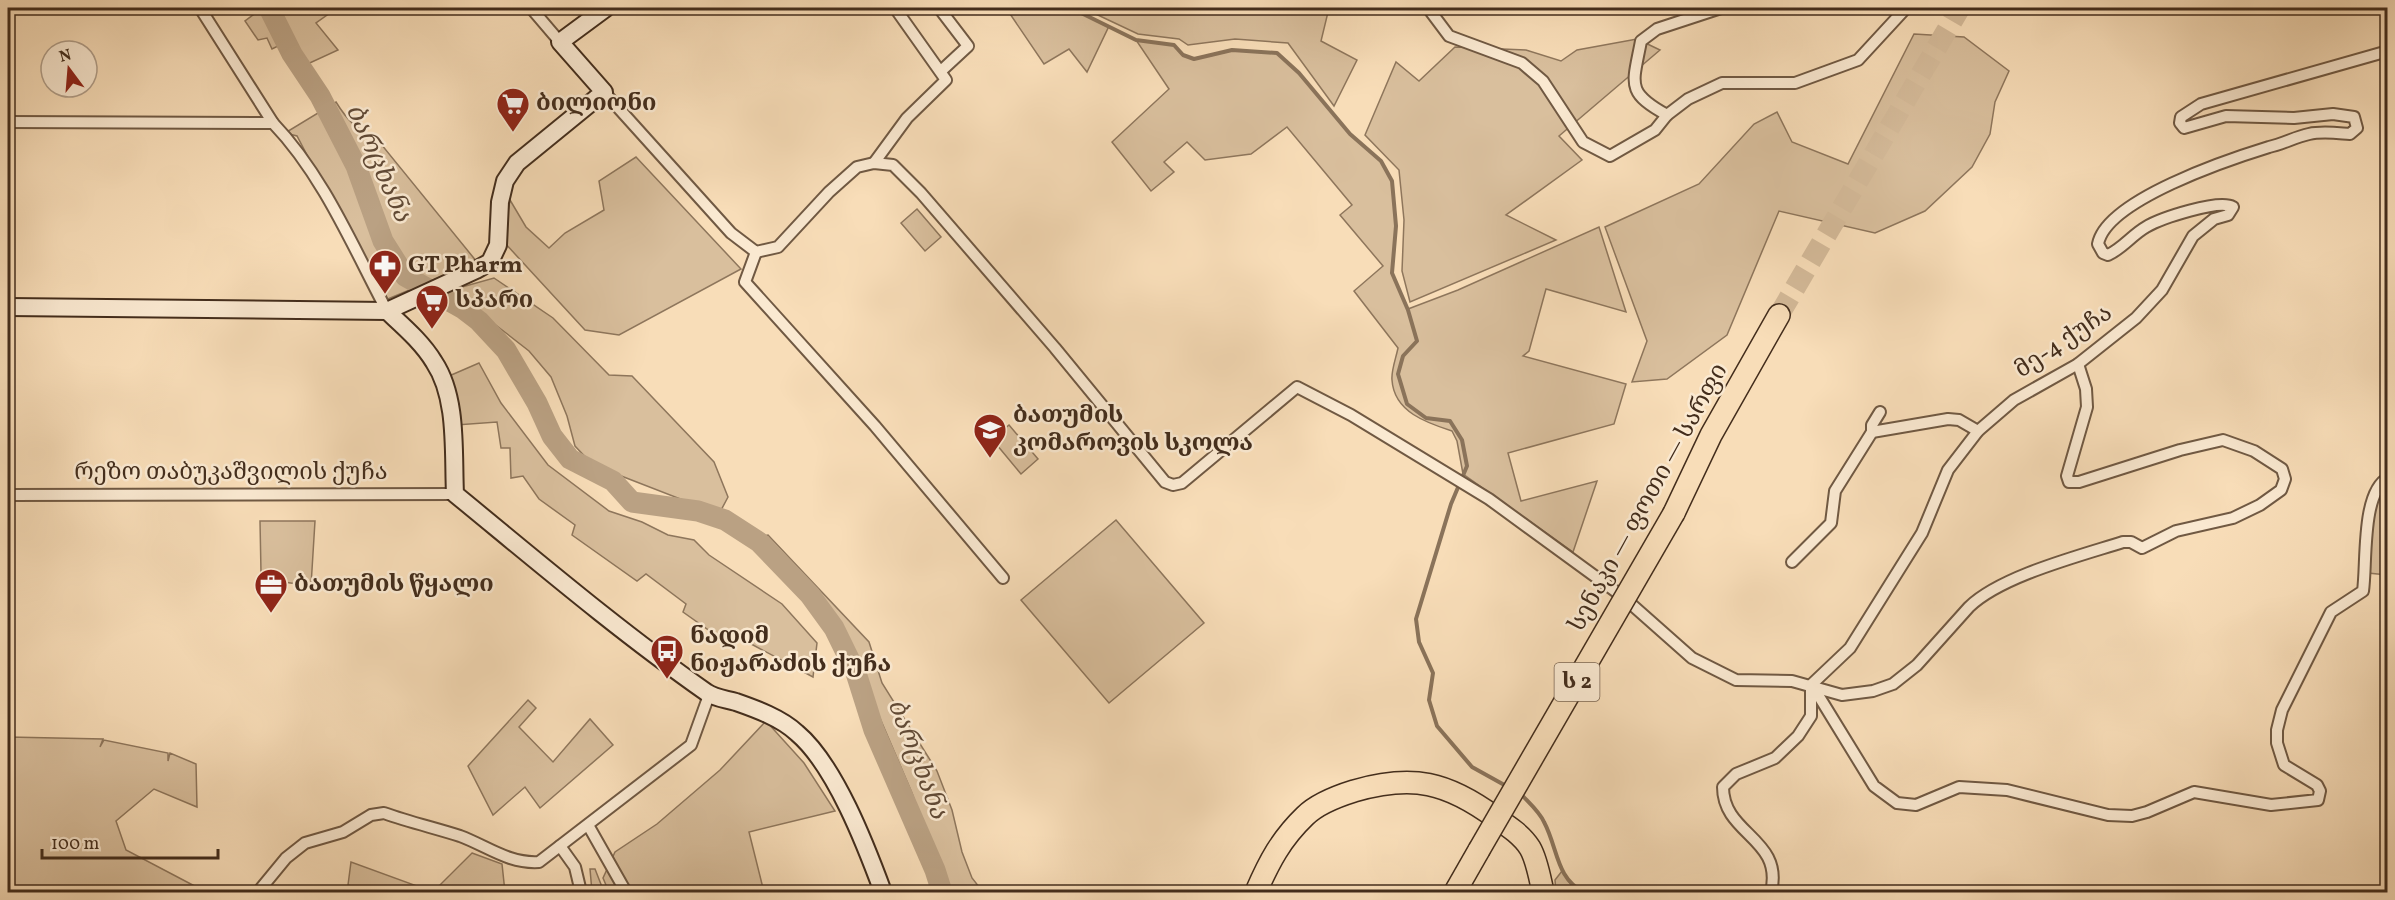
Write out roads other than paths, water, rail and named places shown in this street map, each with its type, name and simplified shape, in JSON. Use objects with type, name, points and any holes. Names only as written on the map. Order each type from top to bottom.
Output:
[{"type":"highway","name":"სენაკი — ფოთი — სარფი","points":[[1455,892],[1674,513],[1711,435],[1779,315]]},
{"type":"highway","points":[[1256,892],[1273,853],[1306,814],[1341,795],[1386,782],[1395,782],[1422,783],[1461,796],[1514,830],[1530,849],[1543,892]]},
{"type":"main road","points":[[8,307],[387,311],[455,281],[490,262],[498,246],[500,202],[505,181],[517,163],[604,92],[560,42],[606,8]]},
{"type":"main road","points":[[387,311],[435,362],[448,394],[455,494],[589,605],[709,695],[772,717],[798,733],[820,762],[844,801],[866,847],[883,892]]},
{"type":"street","points":[[200,8],[273,123],[289,141],[324,194],[387,311]]},
{"type":"street","points":[[531,8],[560,42]]},
{"type":"street","points":[[874,163],[907,118],[946,80],[895,8]]},
{"type":"street","points":[[939,8],[968,46],[941,71]]},
{"type":"street","points":[[1428,8],[1449,36],[1522,63],[1544,81],[1583,142],[1610,156],[1619,153],[1655,130],[1667,115],[1688,99],[1722,83],[1795,83],[1858,60],[1906,8]]},
{"type":"street","points":[[1667,115],[1643,101],[1637,91],[1634,79],[1641,41],[1656,29],[1721,8]]},
{"type":"street","name":"მე-4 ქუჩა","points":[[1811,685],[1850,648],[1922,533],[1948,470],[1978,431],[2014,400],[2078,364],[2136,318],[2162,290],[2193,236],[2214,219],[2228,215],[2233,207],[2228,204],[2212,206],[2166,218],[2147,226],[2118,250],[2108,255],[2103,253],[2098,244],[2104,228],[2116,216],[2147,196],[2241,154],[2308,134],[2350,134],[2358,128],[2354,117],[2333,114],[2294,118],[2226,116],[2184,128],[2180,123],[2181,117],[2201,104],[2388,51]]},
{"type":"street","points":[[604,92],[731,232],[756,252]]},
{"type":"street","points":[[8,122],[273,123]]},
{"type":"street","points":[[756,252],[778,247],[857,167],[874,163],[893,165],[921,193],[1055,348],[1165,482],[1173,485],[1182,483],[1297,387],[1472,488],[1622,596],[1692,658],[1736,680],[1792,681],[1842,696],[1873,692],[1893,684],[1917,665],[1973,602],[2000,586],[2123,542],[2131,542],[2142,548],[2176,531],[2233,518],[2260,505],[2281,490],[2285,478],[2282,470],[2254,452],[2223,440],[2181,450],[2079,482],[2069,482],[2067,476],[2087,407],[2086,388],[2078,364]]},
{"type":"street","points":[[756,252],[745,282],[875,426],[1003,578]]},
{"type":"street","points":[[1792,562],[1831,523],[1835,491],[1872,432],[1872,425],[1880,412]]},
{"type":"street","points":[[1872,432],[1948,419],[1959,420],[1978,431]]},
{"type":"street","points":[[1811,685],[1874,786],[1898,802],[1916,805],[1959,787],[2007,790],[2108,815],[2139,814],[2194,792],[2271,805],[2318,800],[2320,791],[2317,785],[2284,765],[2277,743],[2277,730],[2282,710],[2331,612],[2363,591],[2366,536],[2372,504],[2375,493],[2388,478]]},
{"type":"street","name":"რეზო თაბუკაშვილის ქუჩა","points":[[8,495],[455,494]]},
{"type":"street","points":[[1771,892],[1774,880],[1770,858],[1731,815],[1723,799],[1723,787],[1736,774],[1775,758],[1798,736],[1811,716],[1811,685]]},
{"type":"street","points":[[258,892],[286,858],[305,843],[343,832],[371,815],[384,813],[458,835],[486,846],[507,858],[524,863],[539,862],[691,745],[709,695]]},
{"type":"street","points":[[588,825],[626,892]]},
{"type":"street","points":[[560,846],[574,867],[581,892]]},
{"type":"street","points":[[325,892],[347,892]]},
{"type":"waterway","name":"ბარცხანა","points":[[269,8],[292,54],[320,96],[356,166],[383,241],[405,276],[462,308],[479,321],[506,350],[537,403],[552,436],[570,459],[613,481],[632,502],[698,511],[725,520],[759,542],[810,595],[834,628],[856,673],[874,730],[935,870],[942,892]]},
{"type":"waterway","points":[[1071,8],[1136,40],[1174,45],[1183,55],[1194,59],[1232,50],[1277,53],[1299,73],[1350,134],[1381,161],[1392,181],[1396,226],[1392,273],[1408,310],[1417,341],[1403,356],[1398,374],[1407,404],[1426,418],[1450,421],[1462,440],[1467,466],[1451,504],[1416,619],[1419,642],[1433,673],[1429,700],[1437,726],[1472,767],[1508,787]]},
{"type":"waterway","points":[[1520,793],[1542,818],[1568,879],[1584,892]]},
{"type":"tunnel","points":[[1779,315],[1960,8]]},
{"type":"place","name":"ბილიონი","points":[[513,133]]},
{"type":"place","name":"GT Pharm","points":[[385,295]]},
{"type":"place","name":"სპარი","points":[[432,330]]},
{"type":"place","name":"ბათუმის კომაროვის სკოლა","points":[[990,459]]},
{"type":"place","name":"ბათუმის წყალი","points":[[271,614]]},
{"type":"place","name":"ნადიმ ნიჟარაძის ქუჩა","points":[[667,680]]}]
